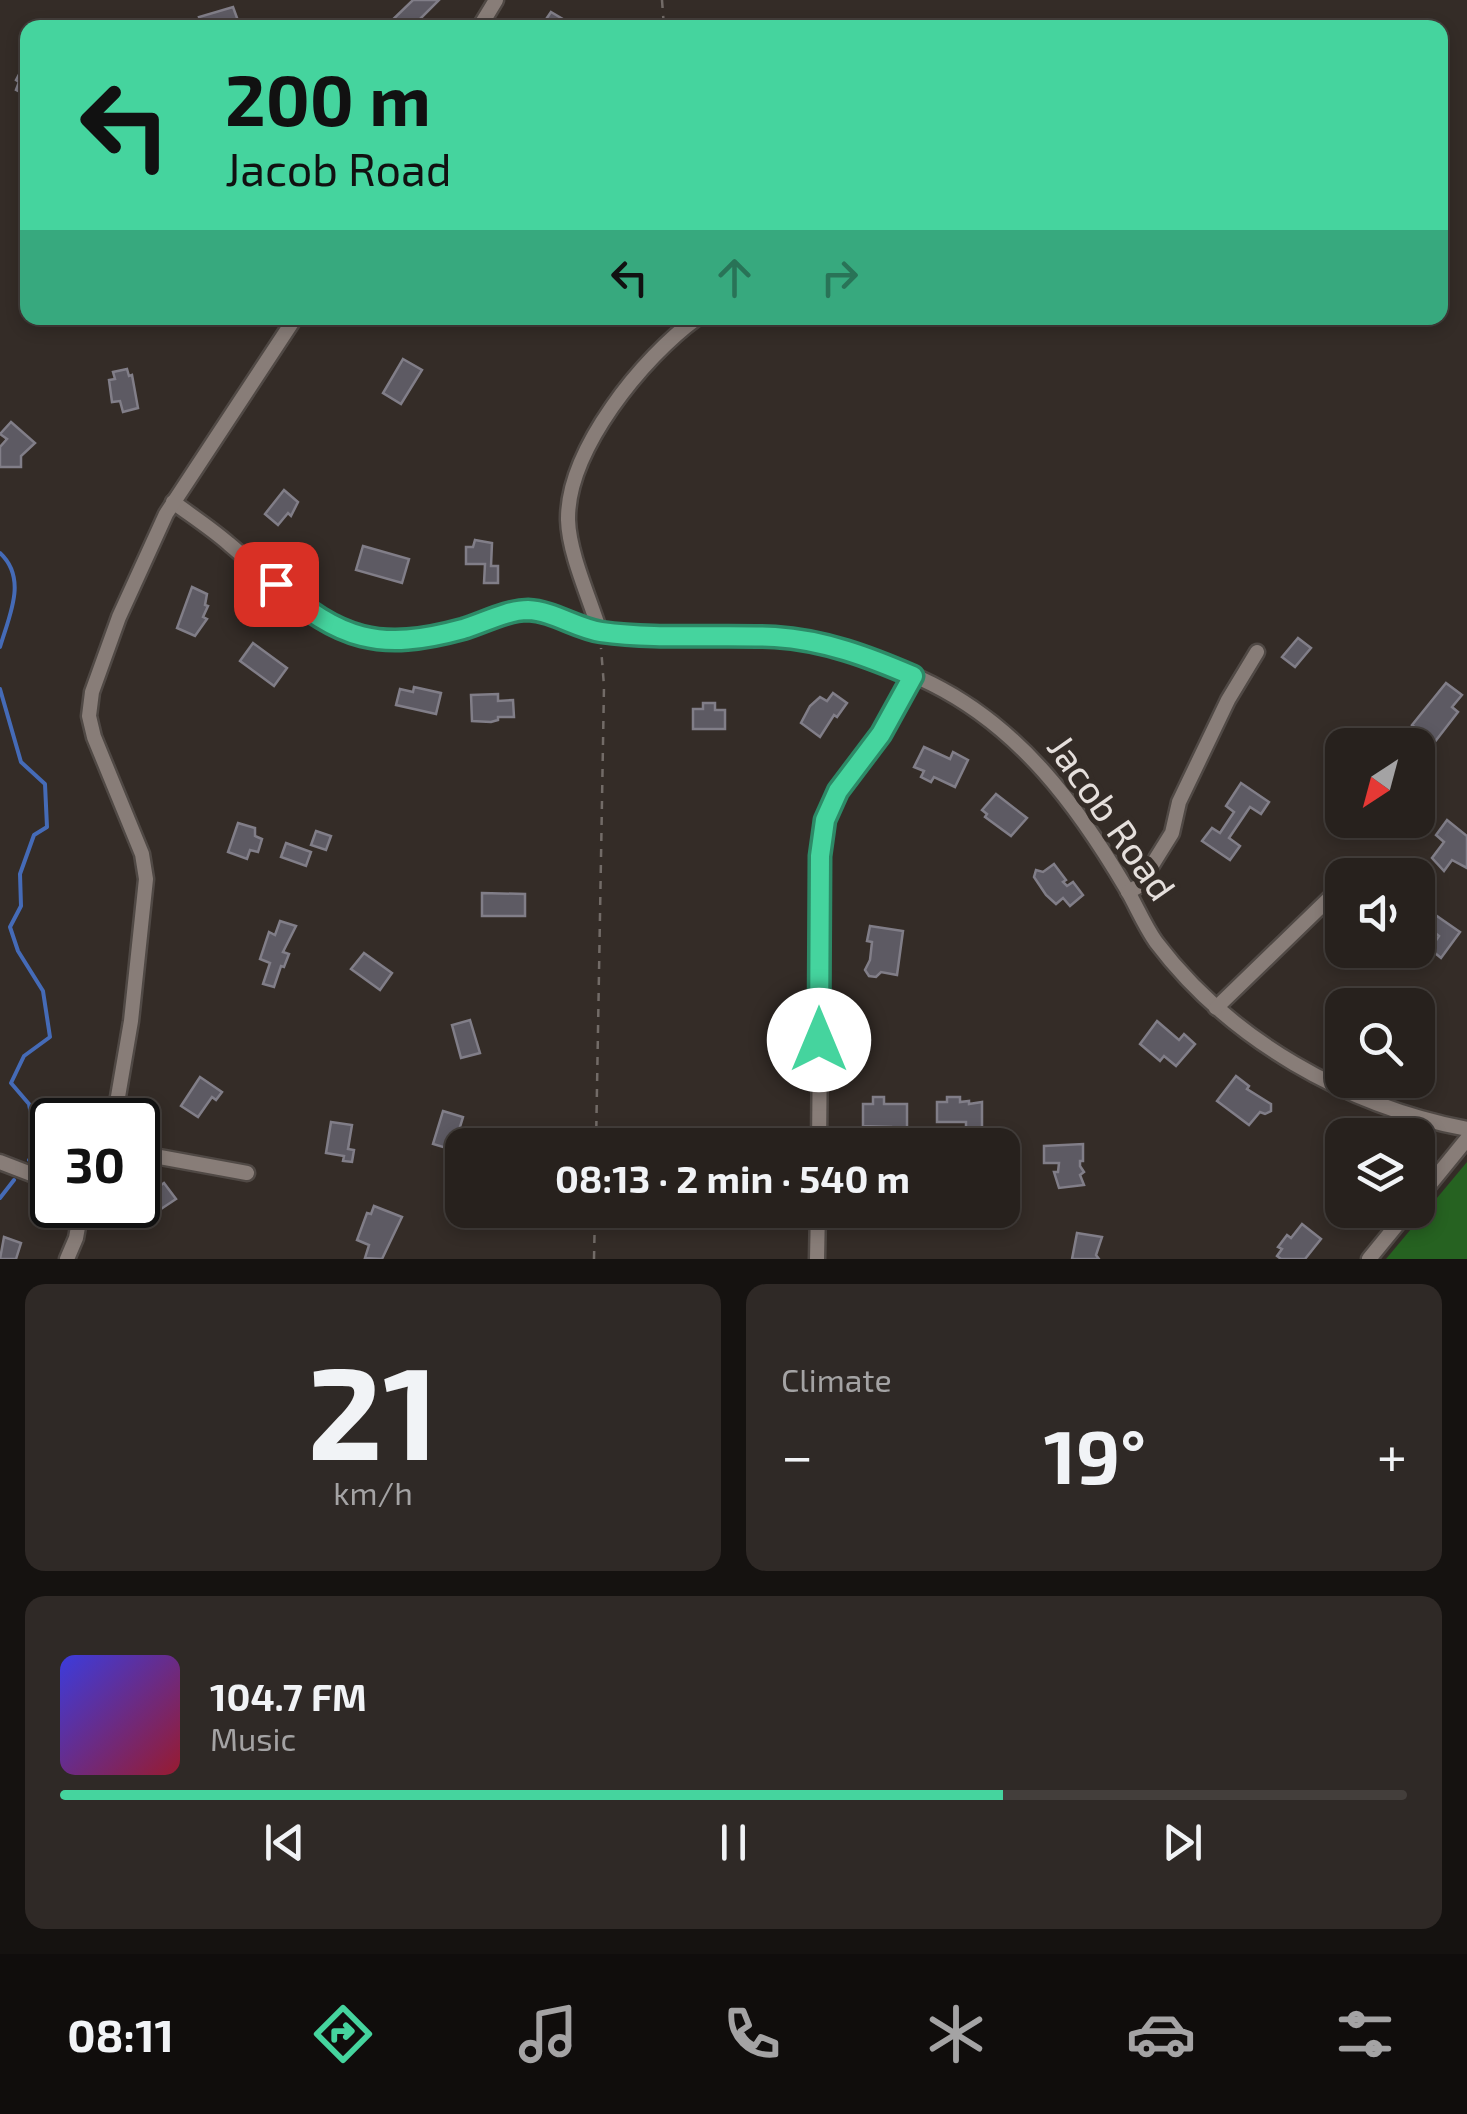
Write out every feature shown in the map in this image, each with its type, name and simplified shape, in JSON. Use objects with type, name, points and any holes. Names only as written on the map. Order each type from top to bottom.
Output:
[{"type":"street","points":[[118,1098],[132,1018],[146,879],[142,854],[94,737],[89,716],[92,692],[119,617],[173,502],[290,325]]},
{"type":"street","points":[[600,632],[568,525],[569,502],[589,440],[611,408],[687,325]]},
{"type":"street","name":"Jacob Road","points":[[173,502],[325,624],[363,639],[406,640],[461,630],[530,610],[600,632],[778,637],[846,649],[913,676],[948,694],[1017,741],[1059,786],[1154,939],[1216,1008],[1256,1039],[1340,1088],[1386,1108],[1467,1129]]},
{"type":"street","points":[[1128,892],[1139,886],[1172,833],[1180,802],[1228,700],[1257,652]]},
{"type":"street","points":[[819,1128],[822,835],[838,791],[881,734],[913,676]]},
{"type":"street","points":[[1216,1008],[1325,902]]},
{"type":"street","points":[[1435,1179],[1467,1139]]},
{"type":"street","points":[[160,1157],[247,1172]]},
{"type":"street","points":[[0,1162],[30,1174]]},
{"type":"street","points":[[67,1259],[78,1228]]},
{"type":"street","points":[[817,1259],[818,1228]]},
{"type":"street","points":[[1369,1259],[1394,1228]]},
{"type":"path","points":[[596,1128],[604,686],[600,632]]},
{"type":"path","points":[[594,1228],[594,1259]]},
{"type":"green space","points":[[1467,1162],[1467,1259],[1386,1259],[1412,1228],[1435,1228],[1435,1200]]},
{"type":"building","points":[[413,0],[439,0],[419,20],[392,20]]},
{"type":"building","points":[[233,7],[238,20],[200,20],[199,17]]},
{"type":"building","points":[[551,12],[564,20],[546,20]]},
{"type":"building","points":[[403,359],[422,370],[401,404],[383,393]]},
{"type":"building","points":[[127,369],[132,375],[138,408],[123,412],[120,401],[112,402],[109,380],[115,379],[113,372]]},
{"type":"building","points":[[11,422],[35,443],[21,456],[21,467],[0,467],[0,447],[7,439],[0,434]]},
{"type":"building","points":[[284,490],[298,502],[291,516],[288,513],[278,525],[265,514]]},
{"type":"building","points":[[475,540],[492,543],[491,566],[498,566],[498,583],[484,583],[485,564],[466,564],[466,547],[473,547]]},
{"type":"building","points":[[363,546],[409,559],[402,583],[356,570]]},
{"type":"building","points":[[192,587],[207,594],[208,606],[203,617],[207,619],[195,636],[177,628]]},
{"type":"building","points":[[1298,638],[1311,648],[1295,667],[1282,657]]},
{"type":"building","points":[[253,643],[287,668],[274,686],[240,661]]},
{"type":"building","points":[[1446,683],[1462,695],[1452,707],[1458,712],[1435,742],[1435,728],[1412,725]]},
{"type":"building","points":[[414,687],[441,693],[436,714],[396,705],[400,689],[413,692]]},
{"type":"building","points":[[833,693],[847,703],[820,737],[801,723],[810,706],[820,697],[827,701]]},
{"type":"building","points":[[498,694],[498,701],[513,700],[514,717],[472,721],[471,695]]},
{"type":"building","points":[[703,703],[715,703],[715,710],[725,710],[725,729],[693,729],[693,709],[703,709]]},
{"type":"building","points":[[924,747],[950,759],[953,752],[968,760],[955,787],[934,777],[931,782],[921,777],[924,771],[914,767]]},
{"type":"building","points":[[1241,783],[1269,802],[1261,814],[1250,807],[1229,838],[1240,846],[1230,860],[1202,841],[1212,828],[1220,833],[1234,812],[1226,806]]},
{"type":"building","points":[[996,794],[1027,818],[1011,836],[985,817],[987,814],[982,810]]},
{"type":"building","points":[[1447,820],[1467,836],[1467,868],[1452,860],[1444,871],[1432,858],[1444,842],[1436,835]]},
{"type":"building","points":[[238,823],[255,828],[255,836],[262,839],[258,852],[250,850],[247,859],[228,852]]},
{"type":"building","points":[[316,831],[331,836],[326,850],[311,845]]},
{"type":"building","points":[[286,843],[311,852],[306,866],[281,857]]},
{"type":"building","points":[[1054,864],[1066,880],[1063,882],[1067,886],[1073,882],[1083,895],[1070,906],[1063,898],[1056,904],[1034,877],[1036,870],[1043,872]]},
{"type":"building","points":[[482,893],[525,894],[525,916],[482,916]]},
{"type":"building","points":[[1435,915],[1460,932],[1441,958],[1435,953],[1439,936],[1435,933]]},
{"type":"building","points":[[280,921],[296,926],[283,952],[289,954],[274,987],[263,984],[270,963],[260,959],[269,932],[275,935]]},
{"type":"building","points":[[870,926],[903,931],[897,975],[881,972],[876,977],[869,976],[865,970],[870,960]]},
{"type":"building","points":[[364,953],[392,973],[380,990],[351,969]]},
{"type":"building","points":[[470,1020],[480,1053],[461,1058],[452,1025]]},
{"type":"building","points":[[1157,1021],[1179,1040],[1184,1034],[1195,1044],[1176,1066],[1164,1056],[1160,1061],[1140,1044]]},
{"type":"building","points":[[1236,1076],[1249,1086],[1247,1089],[1271,1104],[1271,1111],[1260,1112],[1249,1125],[1217,1101]]},
{"type":"building","points":[[200,1077],[222,1092],[216,1100],[212,1097],[198,1117],[181,1106]]},
{"type":"building","points":[[873,1097],[884,1097],[884,1104],[907,1104],[907,1128],[863,1126],[863,1104],[873,1104]]},
{"type":"building","points":[[947,1097],[960,1097],[960,1102],[982,1102],[982,1128],[966,1128],[966,1122],[937,1122],[937,1102],[947,1102]]},
{"type":"building","points":[[443,1111],[463,1117],[460,1128],[445,1128],[445,1148],[433,1144]]},
{"type":"building","points":[[331,1122],[352,1125],[348,1149],[354,1150],[352,1162],[343,1161],[344,1156],[326,1153]]},
{"type":"building","points":[[1083,1144],[1080,1166],[1084,1172],[1080,1175],[1084,1185],[1059,1188],[1054,1172],[1058,1172],[1059,1163],[1044,1163],[1044,1146]]},
{"type":"building","points":[[164,1183],[176,1199],[160,1210],[160,1186]]},
{"type":"building","points":[[374,1206],[402,1217],[382,1259],[365,1258],[369,1245],[357,1240],[367,1213],[371,1214]]},
{"type":"building","points":[[1302,1224],[1321,1239],[1305,1259],[1281,1259],[1277,1256],[1282,1249],[1278,1247]]},
{"type":"building","points":[[1077,1233],[1102,1237],[1096,1255],[1099,1259],[1072,1259]]},
{"type":"building","points":[[4,1237],[21,1243],[16,1259],[0,1259]]},
{"type":"waterway","points":[[0,553],[8,563],[15,586],[0,647]]},
{"type":"waterway","points":[[0,689],[21,762],[45,784],[47,827],[34,835],[20,874],[21,906],[10,927],[18,951],[43,991],[50,1037],[24,1056],[11,1083],[29,1104],[38,1149],[29,1160]]},
{"type":"waterway","points":[[0,1198],[14,1180]]},
{"type":"route","points":[[276,584],[325,624],[363,639],[406,640],[461,630],[530,610],[597,632],[778,637],[846,649],[913,676],[881,734],[832,800],[825,820],[820,856],[819,1040]]}]
